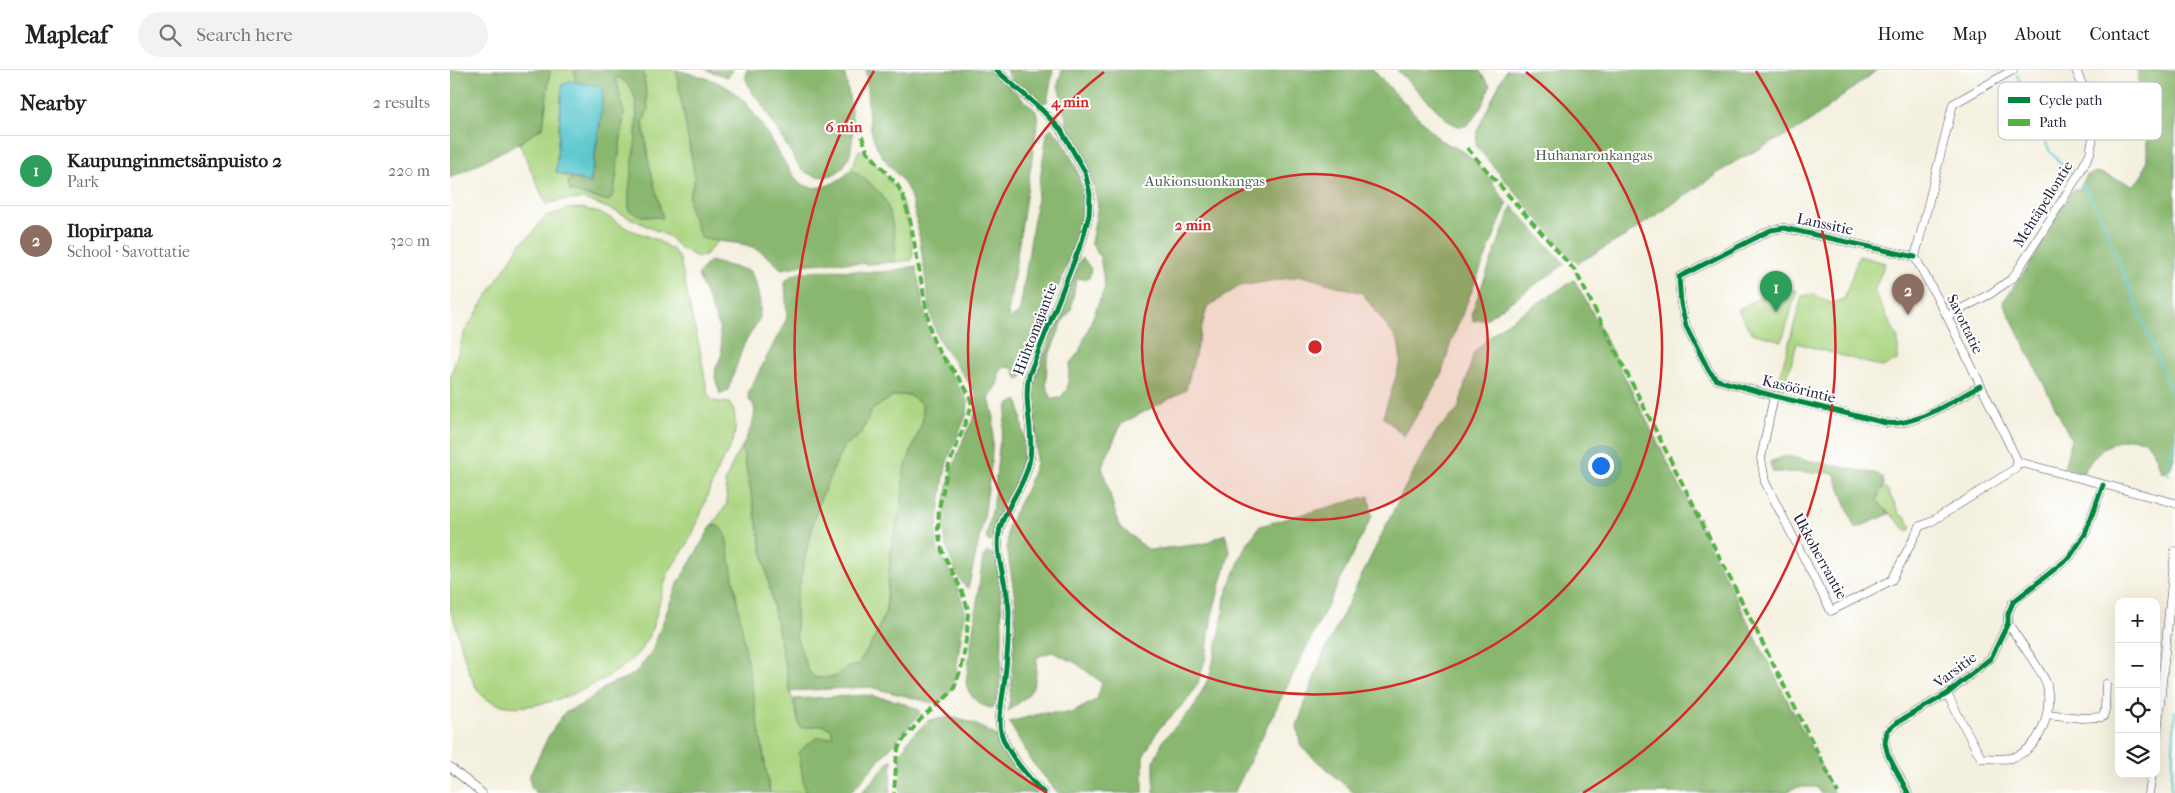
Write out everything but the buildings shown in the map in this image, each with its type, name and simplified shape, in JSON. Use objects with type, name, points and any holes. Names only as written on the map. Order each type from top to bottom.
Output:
[{"type":"street","name":"Hiihtomajantie","points":[[996,70],[1042,110],[1065,135],[1085,172],[1090,205],[1082,241],[1029,375],[1026,396],[1030,457],[1020,487],[1003,520],[999,538],[999,552],[1009,611],[1000,731],[1021,766],[1044,793]]},
{"type":"street","points":[[1915,257],[1953,104],[2013,70]]},
{"type":"street","name":"Mehtäpellontie","points":[[2076,70],[2081,82]]},
{"type":"street","name":"Mehtäpellontie","points":[[1947,316],[1990,294],[2013,278],[2079,174],[2090,153],[2093,140]]},
{"type":"street","name":"Lanssitie","points":[[1679,277],[1771,230],[1784,228],[1915,257]]},
{"type":"street","name":"Savottatie","points":[[1915,257],[1947,316],[2018,462]]},
{"type":"street","name":"Kasöörintie","points":[[1679,277],[1681,304],[1686,326],[1709,371],[1717,380],[1774,396],[1895,424],[1924,415],[1980,386]]},
{"type":"street","name":"Ukkoherrantie","points":[[1774,396],[1761,458],[1763,476],[1831,611],[1892,580],[1920,526],[1929,523],[2014,469],[2018,462]]},
{"type":"street","points":[[2018,462],[2175,503]]},
{"type":"street","name":"Varsitie","points":[[1908,793],[1888,755],[1885,743],[1887,731],[1896,723],[1948,694],[1991,658],[2008,623],[2008,614],[2013,602],[2070,557],[2085,534],[2103,485]]},
{"type":"street","points":[[2157,733],[2175,551]]},
{"type":"street","points":[[1948,694],[1981,758],[2011,758],[2029,749],[2043,729],[2047,714],[2047,684],[2008,623]]},
{"type":"street","points":[[2047,714],[2081,718],[2103,717],[2106,710],[2106,684]]},
{"type":"street","points":[[450,767],[482,793]]},
{"type":"street","points":[[2149,793],[2151,778]]},
{"type":"green space","points":[[450,70],[550,70],[543,127],[519,143],[450,178]]},
{"type":"green space","points":[[550,70],[575,70],[575,82],[570,81],[562,85],[556,172],[571,178],[568,183],[586,196],[609,201],[614,193],[624,114],[616,78],[619,77],[632,90],[636,104],[636,132],[629,207],[662,218],[649,164],[643,123],[648,108],[643,70],[676,70],[695,178],[689,197],[701,238],[718,241],[705,255],[697,257],[679,247],[668,236],[613,210],[584,199],[562,200],[546,204],[519,143],[543,127]]},
{"type":"green space","points":[[575,70],[643,70],[648,108],[643,123],[649,164],[663,218],[642,216],[629,211],[637,107],[632,90],[619,77],[616,78],[624,114],[614,193],[609,201],[570,191],[568,183],[571,178],[591,183],[603,89],[599,86],[575,82]]},
{"type":"green space","points":[[676,70],[700,76],[723,85],[744,101],[791,172],[802,184],[815,188],[828,185],[851,170],[870,184],[881,194],[888,207],[895,237],[895,262],[868,264],[837,262],[781,269],[752,247],[744,244],[701,238],[689,207],[689,197],[695,178]]},
{"type":"green space","points":[[706,70],[733,70],[728,77]]},
{"type":"green space","points":[[746,70],[844,70],[853,127],[849,156],[842,168],[832,175],[819,177],[811,175],[800,168],[760,101],[751,91],[746,79]]},
{"type":"green space","points":[[866,70],[991,70],[1036,111],[1038,119],[1008,314],[1011,318],[1018,314],[1020,310],[1047,133],[1051,128],[1062,139],[1076,167],[1084,197],[1077,239],[1023,376],[1018,380],[1013,368],[1004,367],[999,374],[998,385],[989,398],[994,418],[991,466],[984,518],[968,589],[958,576],[951,560],[946,544],[944,513],[949,481],[965,435],[972,422],[977,400],[971,386],[937,335],[930,308],[918,229],[911,198],[909,191],[883,157],[875,142],[868,112]]},
{"type":"green space","points":[[1006,70],[1053,70],[1047,102],[1042,103],[1021,88],[1012,80]]},
{"type":"green space","name":"Aukionsuonkangas","points":[[1062,70],[1373,70],[1440,140],[1466,153],[1488,176],[1507,204],[1451,342],[1441,376],[1404,436],[1383,417],[1401,361],[1398,341],[1362,293],[1302,276],[1240,286],[1207,307],[1186,390],[1121,424],[1102,467],[1119,526],[1149,550],[1203,544],[1225,534],[1230,551],[1212,615],[1206,657],[1198,683],[1188,699],[1158,730],[1143,757],[1143,793],[1058,793],[1032,762],[1009,722],[1043,713],[1072,713],[1097,699],[1102,683],[1076,663],[1052,652],[1037,657],[1032,689],[1024,699],[1008,711],[1012,683],[1016,604],[1007,548],[1008,526],[1027,488],[1036,464],[1036,432],[1031,389],[1080,260],[1083,258],[1091,269],[1089,278],[1076,279],[1071,310],[1063,321],[1047,360],[1046,385],[1052,399],[1060,398],[1067,390],[1070,363],[1079,352],[1105,287],[1100,257],[1091,243],[1098,205],[1088,163],[1068,128],[1058,85]]},
{"type":"green space","points":[[1397,70],[1479,70],[1490,86],[1478,113],[1466,126],[1458,126],[1448,121]]},
{"type":"green space","name":"Huhanaronkangas","points":[[1506,70],[1877,70],[1802,127],[1736,161],[1627,235],[1578,263],[1572,259],[1476,146],[1477,131]]},
{"type":"green space","points":[[2137,70],[2175,70],[2175,454],[2171,467],[2166,473],[2161,471],[2155,454],[2144,441],[2134,438],[2123,440],[2100,451],[2083,473],[2064,469],[2071,439],[2003,302],[2036,255],[2073,190],[2079,189],[2086,176],[2097,172],[2133,185],[2142,177],[2147,158],[2147,140],[2162,140],[2162,82],[2139,82]]},
{"type":"green space","points":[[859,150],[864,151],[897,189],[906,212],[913,253],[912,260],[895,262],[892,228],[885,201],[875,189],[851,170]]},
{"type":"green space","points":[[1512,206],[1565,264],[1486,319],[1473,321],[1472,312]]},
{"type":"green space","points":[[583,208],[605,215],[628,229],[657,240],[673,250],[680,259],[708,395],[713,401],[729,403],[734,410],[735,433],[731,446],[718,469],[691,537],[665,581],[652,629],[643,647],[631,660],[614,673],[568,696],[544,703],[521,706],[500,705],[484,697],[473,681],[450,610],[450,379],[465,331],[521,243],[533,233],[544,217],[569,209]]},
{"type":"green space","points":[[1859,256],[1885,263],[1874,291],[1898,339],[1898,360],[1882,367],[1797,343],[1783,392],[1776,390],[1802,296],[1812,294],[1831,303],[1844,299]]},
{"type":"green space","points":[[710,261],[750,271],[755,280],[760,302],[760,318],[744,344],[728,390],[720,394],[715,378],[716,368],[722,354],[719,326],[698,275]]},
{"type":"green space","points":[[916,266],[930,340],[968,402],[967,413],[947,462],[936,533],[938,551],[955,581],[965,610],[954,684],[950,692],[943,699],[933,703],[870,687],[790,691],[742,447],[753,422],[755,409],[749,400],[748,393],[787,318],[785,282],[791,276],[829,270],[881,272]],"holes":[[[910,395],[922,404],[923,420],[904,471],[902,504],[891,547],[886,611],[874,639],[858,665],[845,668],[835,677],[815,678],[808,670],[796,636],[796,602],[819,502],[843,447],[861,434],[872,410],[893,396]]]},
{"type":"green space","points":[[1574,280],[1590,308],[1834,793],[1820,793],[1817,787],[1796,787],[1785,793],[1354,793],[1301,747],[1297,726],[1321,659],[1403,491],[1438,429],[1458,410],[1474,352],[1499,328]]},
{"type":"green space","points":[[1772,290],[1797,290],[1782,341],[1752,333],[1738,310]]},
{"type":"green space","points":[[910,395],[922,404],[923,420],[904,471],[902,504],[891,547],[886,611],[874,639],[858,665],[845,668],[835,677],[815,678],[808,670],[796,636],[796,602],[819,502],[843,447],[861,434],[872,410],[893,396]]},
{"type":"green space","points":[[1017,400],[1024,439],[1022,463],[1014,487],[1001,506],[992,541],[989,542],[986,538],[993,506],[999,447],[1008,405]]},
{"type":"green space","points":[[742,447],[790,691],[800,727],[823,725],[831,729],[833,736],[799,753],[805,793],[770,793],[750,677],[719,526],[712,525],[727,504],[725,481]]},
{"type":"green space","points":[[1785,456],[1878,474],[1883,478],[1884,485],[1877,501],[1889,514],[1855,529],[1834,473],[1773,472],[1770,462]]},
{"type":"green space","points":[[1881,488],[1886,488],[1901,516],[1905,516],[1911,527],[1908,532],[1877,501]]},
{"type":"green space","points":[[1369,496],[1372,516],[1234,793],[1154,793],[1154,760],[1164,739],[1194,707],[1210,675],[1221,628],[1225,597],[1245,547],[1260,526]]},
{"type":"green space","points":[[712,525],[719,526],[726,536],[770,793],[536,793],[531,787],[529,777],[548,737],[564,713],[583,704],[608,685],[635,674],[652,651],[676,587]]},
{"type":"green space","points":[[987,552],[993,554],[997,565],[1002,633],[1000,682],[997,699],[992,708],[975,700],[966,682],[983,557]]},
{"type":"green space","points":[[866,695],[898,701],[919,710],[919,715],[850,793],[805,793],[799,753],[806,745],[819,737],[833,736],[831,729],[823,725],[800,728],[794,699]]},
{"type":"green space","points":[[951,717],[973,723],[997,736],[1017,770],[1038,793],[900,793],[901,754],[909,739],[929,720]]},
{"type":"green space","points":[[892,759],[890,793],[861,793]]},
{"type":"water","points":[[570,81],[599,86],[603,89],[601,116],[590,183],[556,172],[562,85]]},
{"type":"waterway","points":[[2017,75],[2020,82]]},
{"type":"waterway","points":[[2045,140],[2050,152],[2073,175]]},
{"type":"waterway","points":[[2081,184],[2087,191],[2104,224],[2175,401]]},
{"type":"waterway","points":[[2169,475],[2167,470],[2175,440]]},
{"type":"waterway","points":[[2171,793],[2175,711]]},
{"type":"marked path","points":[[858,125],[867,151],[898,186],[903,196],[910,220],[931,334],[940,353],[965,387],[972,405],[948,468],[939,508],[938,530],[942,551],[960,587],[968,609],[967,633],[962,666],[953,691],[920,720],[900,744],[897,753],[894,793]]},
{"type":"marked path","points":[[1467,148],[1576,272],[1838,793]]},
{"type":"cycle path","points":[[996,70],[1042,110],[1061,130],[1085,172],[1090,194],[1089,215],[1082,241],[1029,375],[1027,396],[1031,438],[1030,458],[1025,477],[1003,519],[998,538],[998,549],[1009,611],[1007,658],[1000,715],[1001,732],[1007,748],[1025,773],[1044,793]]},
{"type":"cycle path","points":[[1915,257],[1784,228],[1771,230],[1679,277],[1681,304],[1686,326],[1709,371],[1717,380],[1886,423],[1897,423],[1922,417],[1980,386]]},
{"type":"cycle path","points":[[1908,793],[1888,755],[1885,743],[1887,731],[1896,723],[1947,694],[1991,658],[2008,623],[2008,614],[2013,602],[2070,557],[2085,534],[2103,485]]},
{"type":"place","name":"Kaupunginmetsänpuisto 2","points":[[1776,312]]},
{"type":"place","name":"Ilopirpana","points":[[1908,315]]}]
